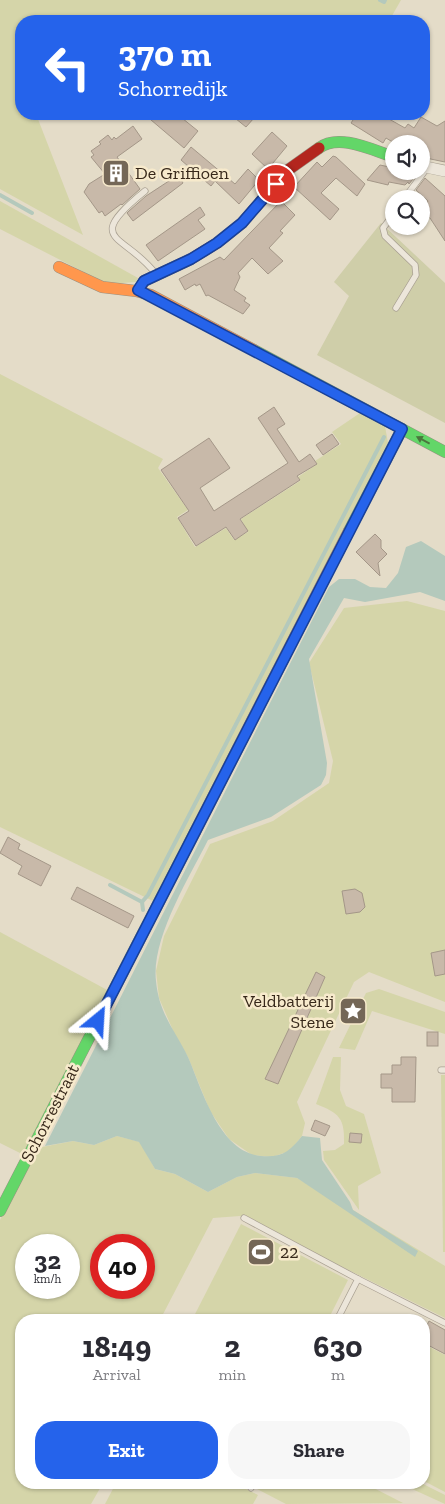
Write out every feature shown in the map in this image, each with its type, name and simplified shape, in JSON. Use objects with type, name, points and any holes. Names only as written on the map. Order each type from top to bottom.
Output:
[{"type":"street","points":[[138,290],[144,281],[191,259],[217,243],[242,223],[288,170],[324,144],[340,141],[385,154]]},
{"type":"street","points":[[430,169],[444,173]]},
{"type":"street","points":[[59,267],[96,285],[110,289],[138,290],[445,452]]},
{"type":"street","name":"Schorrestraat","points":[[0,1211],[402,429]]},
{"type":"lane","points":[[145,191],[118,215],[113,223],[113,232],[115,238],[148,265],[157,276]]},
{"type":"lane","points":[[385,227],[385,236],[415,265],[416,275],[396,308]]},
{"type":"lane","points":[[244,1218],[426,1314]]},
{"type":"lane","points":[[340,1314],[358,1279]]},
{"type":"lane","points":[[430,1316],[445,1324]]},
{"type":"green space","points":[[0,0],[401,0],[392,15],[15,15],[15,120],[38,120],[83,235],[0,189]]},
{"type":"green space","points":[[0,201],[138,278],[136,282],[107,284],[0,229]]},
{"type":"green space","points":[[381,223],[385,227],[385,235],[394,235],[445,283],[445,423],[317,355],[349,296],[334,282]]},
{"type":"green space","points":[[0,374],[163,459],[158,468],[188,510],[177,517],[195,547],[226,528],[234,540],[248,532],[241,519],[300,481],[298,477],[317,464],[315,461],[341,444],[332,432],[360,413],[385,426],[388,443],[155,902],[0,827]]},
{"type":"green space","points":[[407,601],[445,611],[445,1002],[369,972],[354,982],[297,1102],[305,1123],[302,1136],[290,1151],[272,1157],[252,1155],[229,1139],[210,1111],[188,1057],[175,1035],[159,998],[156,971],[164,936],[210,844],[273,821],[329,783],[333,761],[309,663],[344,608]]},
{"type":"green space","points":[[0,932],[109,991],[24,1155],[0,1143]]},
{"type":"green space","points":[[379,989],[445,1012],[445,1034],[372,1011],[355,1050],[339,1048],[366,993]]},
{"type":"green space","points":[[333,1057],[341,1057],[340,1090],[346,1106],[364,1114],[381,1173],[358,1186],[359,1210],[324,1160],[323,1151],[335,1150],[344,1144],[342,1122],[330,1110],[316,1104]]},
{"type":"green space","points":[[441,1075],[445,1075],[445,1252],[443,1252]]},
{"type":"green space","points":[[117,1136],[140,1142],[155,1169],[175,1174],[208,1192],[237,1177],[255,1173],[297,1178],[445,1266],[445,1318],[240,1216],[213,1218],[163,1314],[15,1314],[15,1489],[100,1489],[91,1504],[0,1504],[0,1220],[37,1148],[73,1141],[94,1145]]},
{"type":"green space","name":"22","points":[[241,1224],[348,1280],[331,1314],[195,1314]]},
{"type":"green space","points":[[430,1347],[445,1355],[445,1492],[430,1484]]},
{"type":"green space","points":[[430,1488],[445,1495],[445,1504],[412,1489]]},
{"type":"green space","points":[[113,1489],[246,1489],[258,1495],[253,1504],[105,1504]]},
{"type":"green space","points":[[257,1489],[376,1489],[403,1503],[286,1504]]},
{"type":"shaded area","points":[[421,541],[445,556],[445,601],[420,592],[365,602],[344,598],[309,659],[327,763],[326,775],[321,785],[271,817],[208,840],[165,928],[156,964],[156,981],[160,1003],[188,1057],[206,1101],[223,1131],[246,1152],[261,1156],[280,1155],[293,1146],[302,1136],[320,1138],[322,1160],[350,1202],[353,1210],[418,1251],[415,1257],[297,1178],[255,1173],[237,1177],[208,1192],[175,1174],[155,1169],[139,1142],[117,1136],[94,1145],[73,1141],[45,1146],[329,587],[339,579],[355,579],[370,587],[386,588],[398,573],[406,547]]},
{"type":"building","points":[[151,120],[184,120],[198,131],[184,148]]},
{"type":"building","points":[[237,120],[252,120],[246,127]]},
{"type":"building","points":[[353,120],[391,120],[405,128],[408,124],[414,128],[419,120],[426,120],[437,126],[445,121],[445,162],[430,159],[430,135],[385,135],[383,143],[351,123]]},
{"type":"building","points":[[133,126],[142,139],[117,157],[140,189],[122,205],[105,216],[102,211],[99,213],[84,192],[89,184],[105,174],[91,157],[94,155],[91,151],[101,144],[99,142],[108,135],[112,140],[114,137],[116,139]]},
{"type":"building","points":[[272,132],[287,146],[268,169],[252,154]]},
{"type":"building","points":[[191,147],[235,184],[248,169],[259,180],[239,204],[215,181],[211,186],[181,160]]},
{"type":"building","points":[[333,156],[365,184],[357,196],[336,178],[321,193],[339,209],[330,220],[294,187],[317,162],[322,167]]},
{"type":"building","points":[[380,165],[385,166],[385,180],[412,180],[405,185],[389,182],[388,185],[367,180]]},
{"type":"building","points":[[178,175],[183,183],[133,221],[127,213],[146,196]]},
{"type":"building","points":[[424,180],[427,180],[445,196],[445,241],[430,218],[430,190],[416,190]]},
{"type":"building","points":[[281,201],[295,215],[280,231],[283,233],[269,248],[283,261],[268,274],[252,258],[238,273],[240,277],[234,290],[246,298],[244,301],[250,305],[243,314],[208,295],[206,296],[200,284],[196,286],[195,284],[185,290],[179,279],[220,257],[224,260]]},
{"type":"building","points":[[200,207],[205,215],[198,220],[205,229],[158,261],[146,245]]},
{"type":"building","points":[[274,407],[285,424],[277,429],[299,462],[310,454],[317,464],[297,476],[300,480],[240,519],[248,531],[235,540],[226,527],[196,546],[178,518],[189,511],[161,470],[209,438],[230,468],[200,488],[214,511],[288,463],[258,418]]},
{"type":"building","points":[[332,434],[339,444],[323,455],[316,445]]},
{"type":"building","points":[[375,534],[381,540],[381,548],[387,554],[378,563],[380,576],[356,552]]},
{"type":"building","points":[[8,837],[20,844],[18,849],[51,866],[41,886],[18,874],[22,866],[0,853]]},
{"type":"building","points":[[77,887],[134,916],[128,928],[71,899]]},
{"type":"building","points":[[355,889],[362,893],[365,907],[360,912],[346,914],[342,891]]},
{"type":"building","points":[[445,950],[445,974],[435,976],[431,953]]},
{"type":"building","points":[[316,972],[325,977],[278,1084],[265,1079]]},
{"type":"building","points":[[427,1032],[438,1032],[438,1046],[427,1046]]},
{"type":"building","points":[[401,1057],[416,1057],[415,1102],[392,1102],[392,1088],[381,1088],[381,1074],[392,1074],[392,1065],[401,1065]]},
{"type":"building","points":[[315,1120],[330,1126],[325,1136],[311,1130]]},
{"type":"building","points":[[350,1133],[362,1134],[361,1143],[349,1142]]},
{"type":"building","points":[[430,1322],[445,1330],[445,1354],[430,1346]]},
{"type":"waterway","points":[[380,0],[384,2],[385,0]]},
{"type":"waterway","points":[[0,195],[32,213]]},
{"type":"waterway","points":[[142,902],[148,895],[384,437]]},
{"type":"waterway","points":[[110,885],[142,902],[143,910]]},
{"type":"traffic: fast","points":[[319,148],[327,144],[346,142],[385,154]]},
{"type":"traffic: fast","points":[[254,350],[445,452]]},
{"type":"traffic: fast","points":[[349,531],[402,429]]},
{"type":"traffic: fast","points":[[0,1211],[195,832]]},
{"type":"traffic: slow","points":[[59,267],[102,287],[136,291],[151,295],[254,350]]},
{"type":"traffic: slow","points":[[195,832],[349,531]]},
{"type":"traffic: jam","points":[[139,290],[144,281],[191,259],[217,243],[242,223],[288,170],[319,148]]},
{"type":"place","name":"De Griffioen","points":[[116,173]]},
{"type":"place","name":"Veldbatterij Stene","points":[[353,1011]]},
{"type":"place","name":"22","points":[[261,1252]]},
{"type":"route","points":[[98,1021],[402,429],[151,295],[138,290],[144,281],[191,259],[217,243],[242,223],[276,184]]}]
